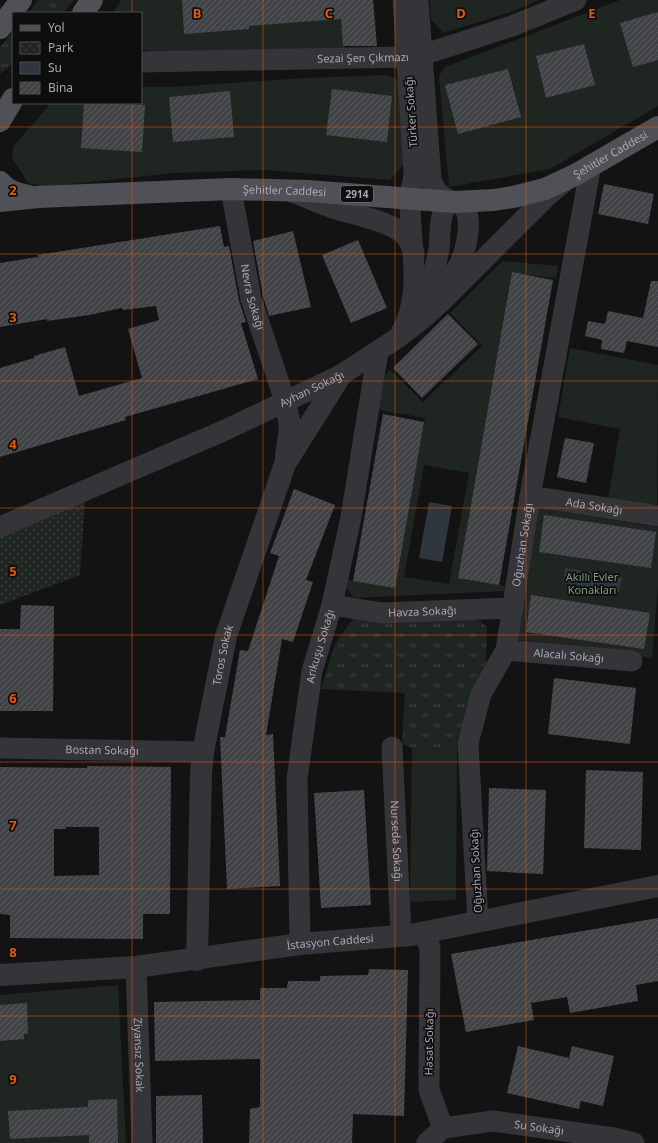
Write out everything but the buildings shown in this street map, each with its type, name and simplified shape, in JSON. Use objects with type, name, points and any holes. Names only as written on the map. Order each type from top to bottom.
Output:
[{"type":"main road","points":[[0,28],[21,0]]},
{"type":"main road","points":[[84,12],[92,0]]},
{"type":"main road","points":[[0,97],[12,88]]},
{"type":"main road","points":[[0,121],[12,101]]},
{"type":"main road","name":"Şehitler Caddesi","points":[[0,201],[38,197],[231,189],[358,194],[454,202],[494,200],[529,194],[545,189],[583,170],[658,127]]},
{"type":"main road","name":"Şehitler Caddesi","points":[[0,182],[8,190],[38,197]]},
{"type":"street","name":"Türker Sokağı","points":[[399,337],[408,318],[415,286],[410,199],[414,172],[415,56],[403,0]]},
{"type":"street","points":[[399,337],[444,288],[459,265],[467,237],[468,219],[464,208],[460,204],[439,194],[434,188],[431,180],[415,56],[418,0]]},
{"type":"street","name":"Sezai Şen Çıkmazı","points":[[142,62],[415,56],[512,26],[576,0]]},
{"type":"street","name":"Ayhan Sokağı","points":[[0,527],[223,431],[341,375],[399,337],[442,301],[546,197],[583,170]]},
{"type":"street","name":"Oğuzhan Sokağı","points":[[478,921],[468,744],[481,694],[506,650],[583,170]]},
{"type":"street","name":"Nevra Sokağı","points":[[231,189],[251,299],[285,401]]},
{"type":"street","points":[[282,190],[300,194],[328,207],[382,223],[399,230],[406,235],[414,252]]},
{"type":"street","name":"Arıkuşu Sokağı","points":[[300,944],[297,779],[312,671],[332,605],[351,517],[378,351]]},
{"type":"street","name":"Toros Sokak","points":[[197,960],[201,773],[203,752],[226,636],[285,464],[341,375]]},
{"type":"street","points":[[285,401],[290,426],[285,464]]},
{"type":"street","name":"Ada Sokağı","points":[[530,496],[658,516]]},
{"type":"street","name":"Havza Sokağı","points":[[332,605],[382,613],[512,608]]},
{"type":"street","name":"Alacalı Sokağı","points":[[506,650],[632,661]]},
{"type":"street","name":"Nurseda Sokağı","points":[[392,747],[412,934]]},
{"type":"street","name":"Bostan Sokağı","points":[[0,748],[203,752]]},
{"type":"street","name":"İstasyon Caddesi","points":[[0,975],[136,967],[197,960],[300,944],[412,934],[658,886]]},
{"type":"street","name":"Hasat Sokağı","points":[[412,934],[430,947],[429,1090],[443,1128]]},
{"type":"street","name":"Ziyansız Sokak","points":[[136,967],[142,1143]]},
{"type":"street","name":"Su Sokağı","points":[[443,1128],[493,1121],[614,1138],[634,1143]]},
{"type":"street","points":[[427,1143],[443,1128]]},
{"type":"green space","points":[[38,0],[74,0],[64,12],[30,12]]},
{"type":"green space","points":[[121,0],[339,0],[345,51],[181,61],[142,49],[142,12],[114,12]]},
{"type":"green space","points":[[430,0],[539,0],[514,11],[443,33],[431,19]]},
{"type":"green space","points":[[620,0],[658,0],[658,106],[550,169],[449,187],[439,76],[445,67]]},
{"type":"green space","points":[[12,33],[12,64],[0,74],[0,47]]},
{"type":"green space","points":[[388,75],[398,80],[404,164],[390,180],[264,170],[173,173],[45,187],[28,183],[12,158],[13,147],[50,104],[142,104],[142,87],[173,87],[305,78]]},
{"type":"green space","points":[[503,261],[558,266],[556,278],[512,273],[507,301],[519,321],[504,319],[466,532],[479,552],[463,549],[458,577],[505,586],[504,591],[354,598],[347,588],[348,580],[353,581],[419,450],[425,418],[379,410],[385,375],[390,370],[423,402],[482,346],[450,313]],"holes":[[[424,465],[469,473],[449,584],[404,577]]]},
{"type":"green space","points":[[570,348],[658,365],[657,508],[608,499],[620,429],[558,417]]},
{"type":"green space","points":[[85,501],[80,575],[0,605],[0,537]]},
{"type":"green space","name":"Akıllı Evler Konakları","points":[[534,507],[658,527],[658,587],[652,658],[513,639]]},
{"type":"green space","points":[[469,613],[487,627],[486,663],[474,687],[457,740],[457,750],[412,748],[402,744],[405,693],[321,689],[335,644],[353,619]]},
{"type":"green space","points":[[412,748],[457,750],[456,900],[410,902]]},
{"type":"green space","points":[[118,985],[126,1143],[0,1143],[0,995]]},
{"type":"water","points":[[429,502],[452,506],[442,562],[419,558]]},
{"type":"water","points":[[565,568],[622,577],[619,592],[563,583]]}]
